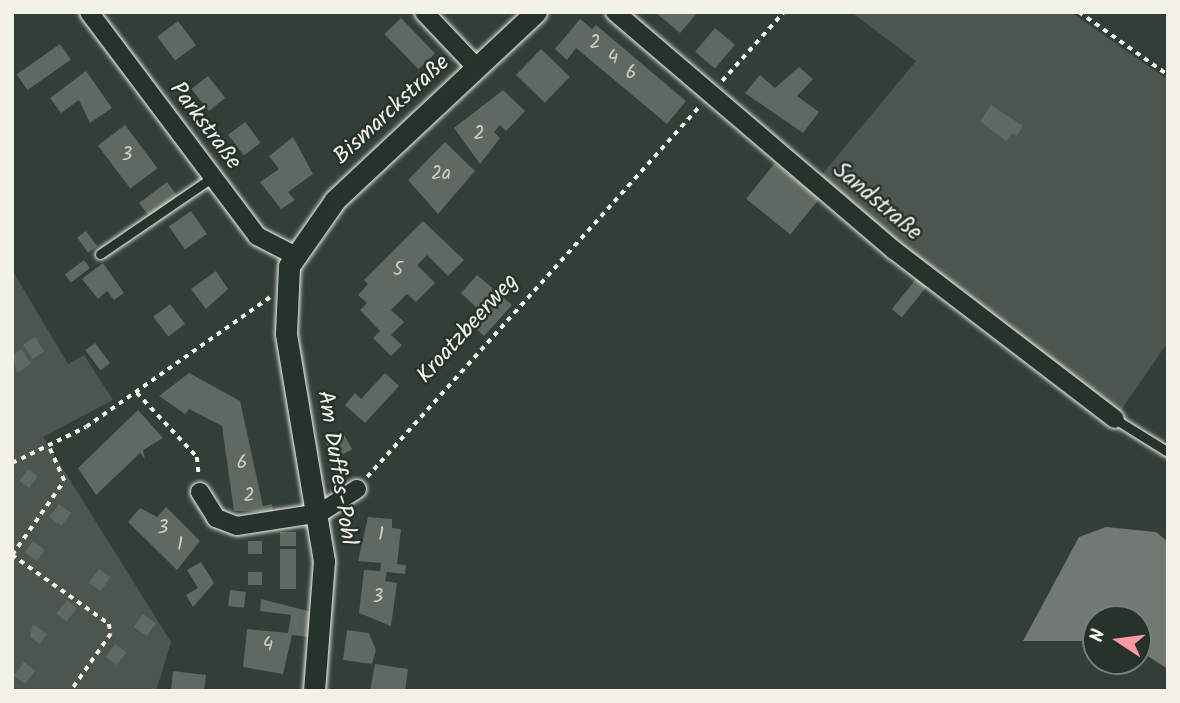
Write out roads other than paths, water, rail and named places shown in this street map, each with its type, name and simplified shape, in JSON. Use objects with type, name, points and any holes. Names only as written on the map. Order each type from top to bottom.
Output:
[{"type":"street","name":"Parkstraße","points":[[89,12],[257,236],[294,255]]},
{"type":"street","points":[[424,12],[477,67]]},
{"type":"street","name":"Bismarckstraße","points":[[294,255],[335,200],[537,12]]},
{"type":"street","name":"Sandstraße","points":[[615,12],[894,250],[1115,418]]},
{"type":"street","name":"Am Duffes-Pohl","points":[[294,255],[284,296],[320,513],[325,580],[313,691]]},
{"type":"street","points":[[200,492],[216,518],[232,526],[320,513],[356,489]]},
{"type":"lane","points":[[100,254],[213,177]]},
{"type":"lane","points":[[1115,418],[1168,452]]}]
